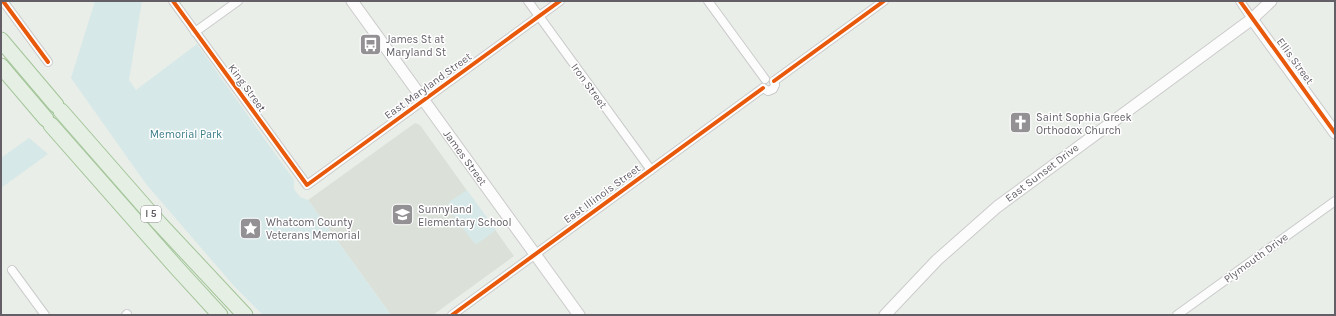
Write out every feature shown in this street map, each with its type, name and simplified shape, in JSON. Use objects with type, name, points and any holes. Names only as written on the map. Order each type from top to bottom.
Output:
[{"type":"highway","name":"I 5","points":[[1,40],[58,108],[159,223],[244,315]]},
{"type":"highway","name":"I 5","points":[[1,66],[220,315]]},
{"type":"street","points":[[2,1],[48,62]]},
{"type":"street","name":"King Street","points":[[173,1],[307,185]]},
{"type":"street","points":[[195,32],[238,1]]},
{"type":"street","name":"James Street","points":[[352,1],[579,315]]},
{"type":"street","name":"Iron Street","points":[[528,1],[651,170]]},
{"type":"street","name":"East Maryland Street","points":[[307,185],[560,1]]},
{"type":"street","points":[[708,1],[765,79]]},
{"type":"street","points":[[774,81],[884,1]]},
{"type":"street","name":"Ellis Street","points":[[1240,1],[1335,132]]},
{"type":"street","name":"East Sunset Drive","points":[[885,315],[937,260],[996,207],[1252,19],[1271,1]]},
{"type":"street","points":[[765,79],[770,78],[774,81]]},
{"type":"street","points":[[765,79],[762,83],[763,88],[767,91],[771,90],[775,86],[774,81]]},
{"type":"street","name":"East Illinois Street","points":[[452,315],[763,88]]},
{"type":"street","name":"Plymouth Drive","points":[[1177,315],[1335,201]]},
{"type":"street","points":[[12,270],[45,315]]},
{"type":"shaded area","name":"Sunnyland Elementary School","points":[[415,123],[420,125],[514,256],[433,315],[391,315],[308,200]]},
{"type":"green space","name":"Memorial Park","points":[[95,1],[142,1],[129,80],[136,90],[197,44],[294,180],[294,189],[300,197],[308,200],[391,315],[263,315],[234,286],[146,184],[71,78]]},
{"type":"green space","points":[[29,138],[48,154],[1,188],[1,158]]},
{"type":"green space","points":[[467,190],[496,230],[477,244],[474,243],[448,208],[449,202]]},
{"type":"cycle path","points":[[3,1],[48,62]]},
{"type":"cycle path","points":[[173,1],[307,185],[560,1]]},
{"type":"cycle path","points":[[774,81],[884,1]]},
{"type":"cycle path","points":[[1240,1],[1335,133]]},
{"type":"cycle path","points":[[452,315],[763,88]]},
{"type":"place","name":"James St at Maryland St","points":[[370,45]]},
{"type":"place","name":"Saint Sophia Greek Orthodox Church","points":[[1020,123]]},
{"type":"place","name":"Sunnyland Elementary School","points":[[402,215]]},
{"type":"place","name":"Whatcom County Veterans Memorial","points":[[250,228]]}]
